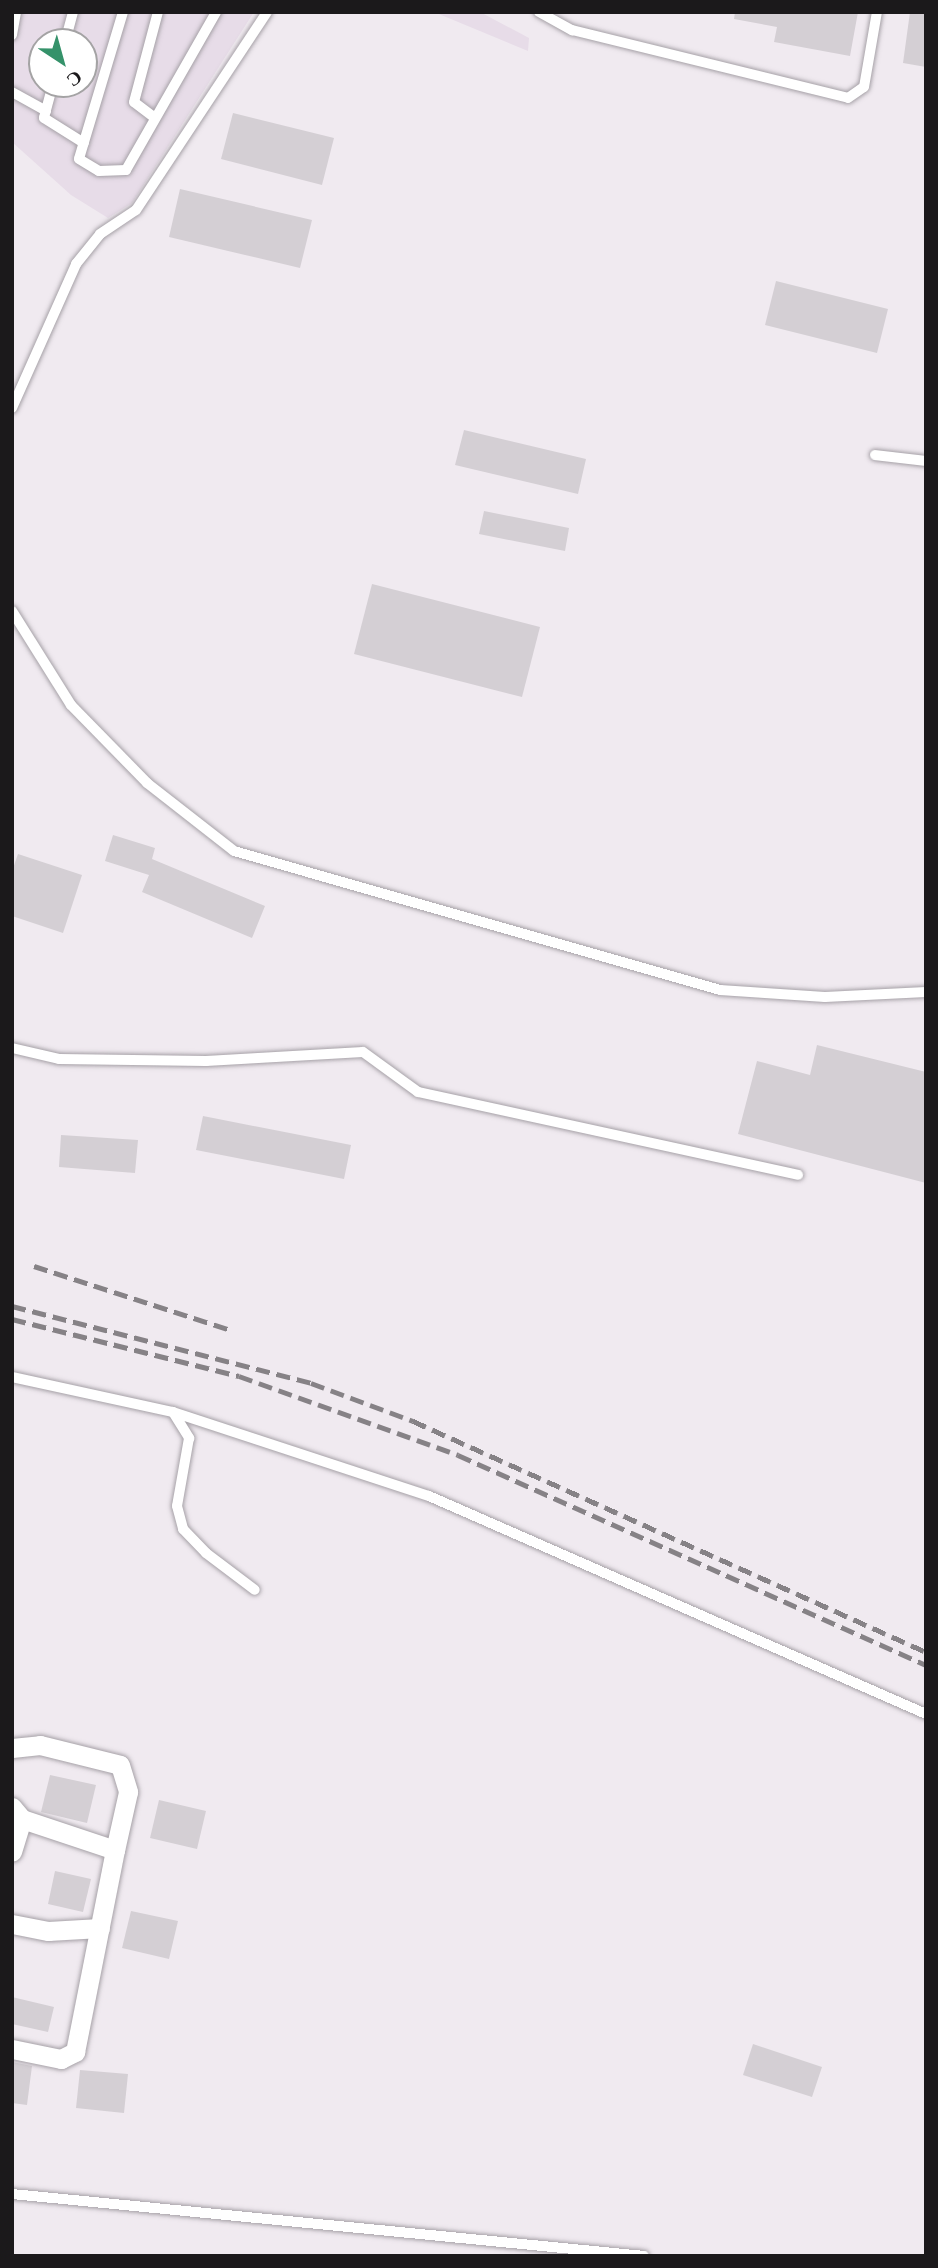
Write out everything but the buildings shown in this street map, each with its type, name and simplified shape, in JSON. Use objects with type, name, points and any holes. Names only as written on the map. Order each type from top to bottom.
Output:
[{"type":"street","points":[[12,1748],[40,1745],[120,1765],[128,1792],[75,2052],[61,2059],[12,2049]]},
{"type":"street","points":[[12,1853],[17,1813],[116,1850]]},
{"type":"street","points":[[12,1924],[48,1931],[100,1928]]},
{"type":"lane","points":[[12,35],[16,12]]},
{"type":"lane","points":[[123,12],[79,159],[100,171],[126,170],[216,12]]},
{"type":"lane","points":[[155,118],[134,102],[158,12]]},
{"type":"lane","points":[[12,408],[76,264],[100,234],[136,210],[267,12]]},
{"type":"lane","points":[[539,12],[572,30],[848,98],[864,87],[877,12]]},
{"type":"lane","points":[[12,92],[46,111]]},
{"type":"lane","points":[[49,98],[44,118],[84,143]]},
{"type":"lane","points":[[875,455],[926,461]]},
{"type":"lane","points":[[12,611],[71,705],[147,783],[234,851],[720,990],[825,997],[926,992]]},
{"type":"lane","points":[[12,1048],[59,1059],[206,1061],[363,1052],[418,1091],[798,1175]]},
{"type":"lane","points":[[12,1377],[173,1412],[429,1496],[926,1714]]},
{"type":"lane","points":[[173,1412],[189,1438],[177,1506],[183,1529],[206,1553],[255,1590]]},
{"type":"lane","points":[[12,2194],[644,2256]]},
{"type":"shaded area","points":[[12,12],[254,12],[132,203],[108,218],[71,195],[12,142]]},
{"type":"shaded area","points":[[434,12],[480,12],[529,38],[528,51]]},
{"type":"railway","points":[[34,1266],[228,1329]]},
{"type":"railway","points":[[12,1306],[311,1383],[413,1421],[926,1652]]},
{"type":"railway","points":[[12,1319],[239,1376],[458,1455],[926,1665]]}]
